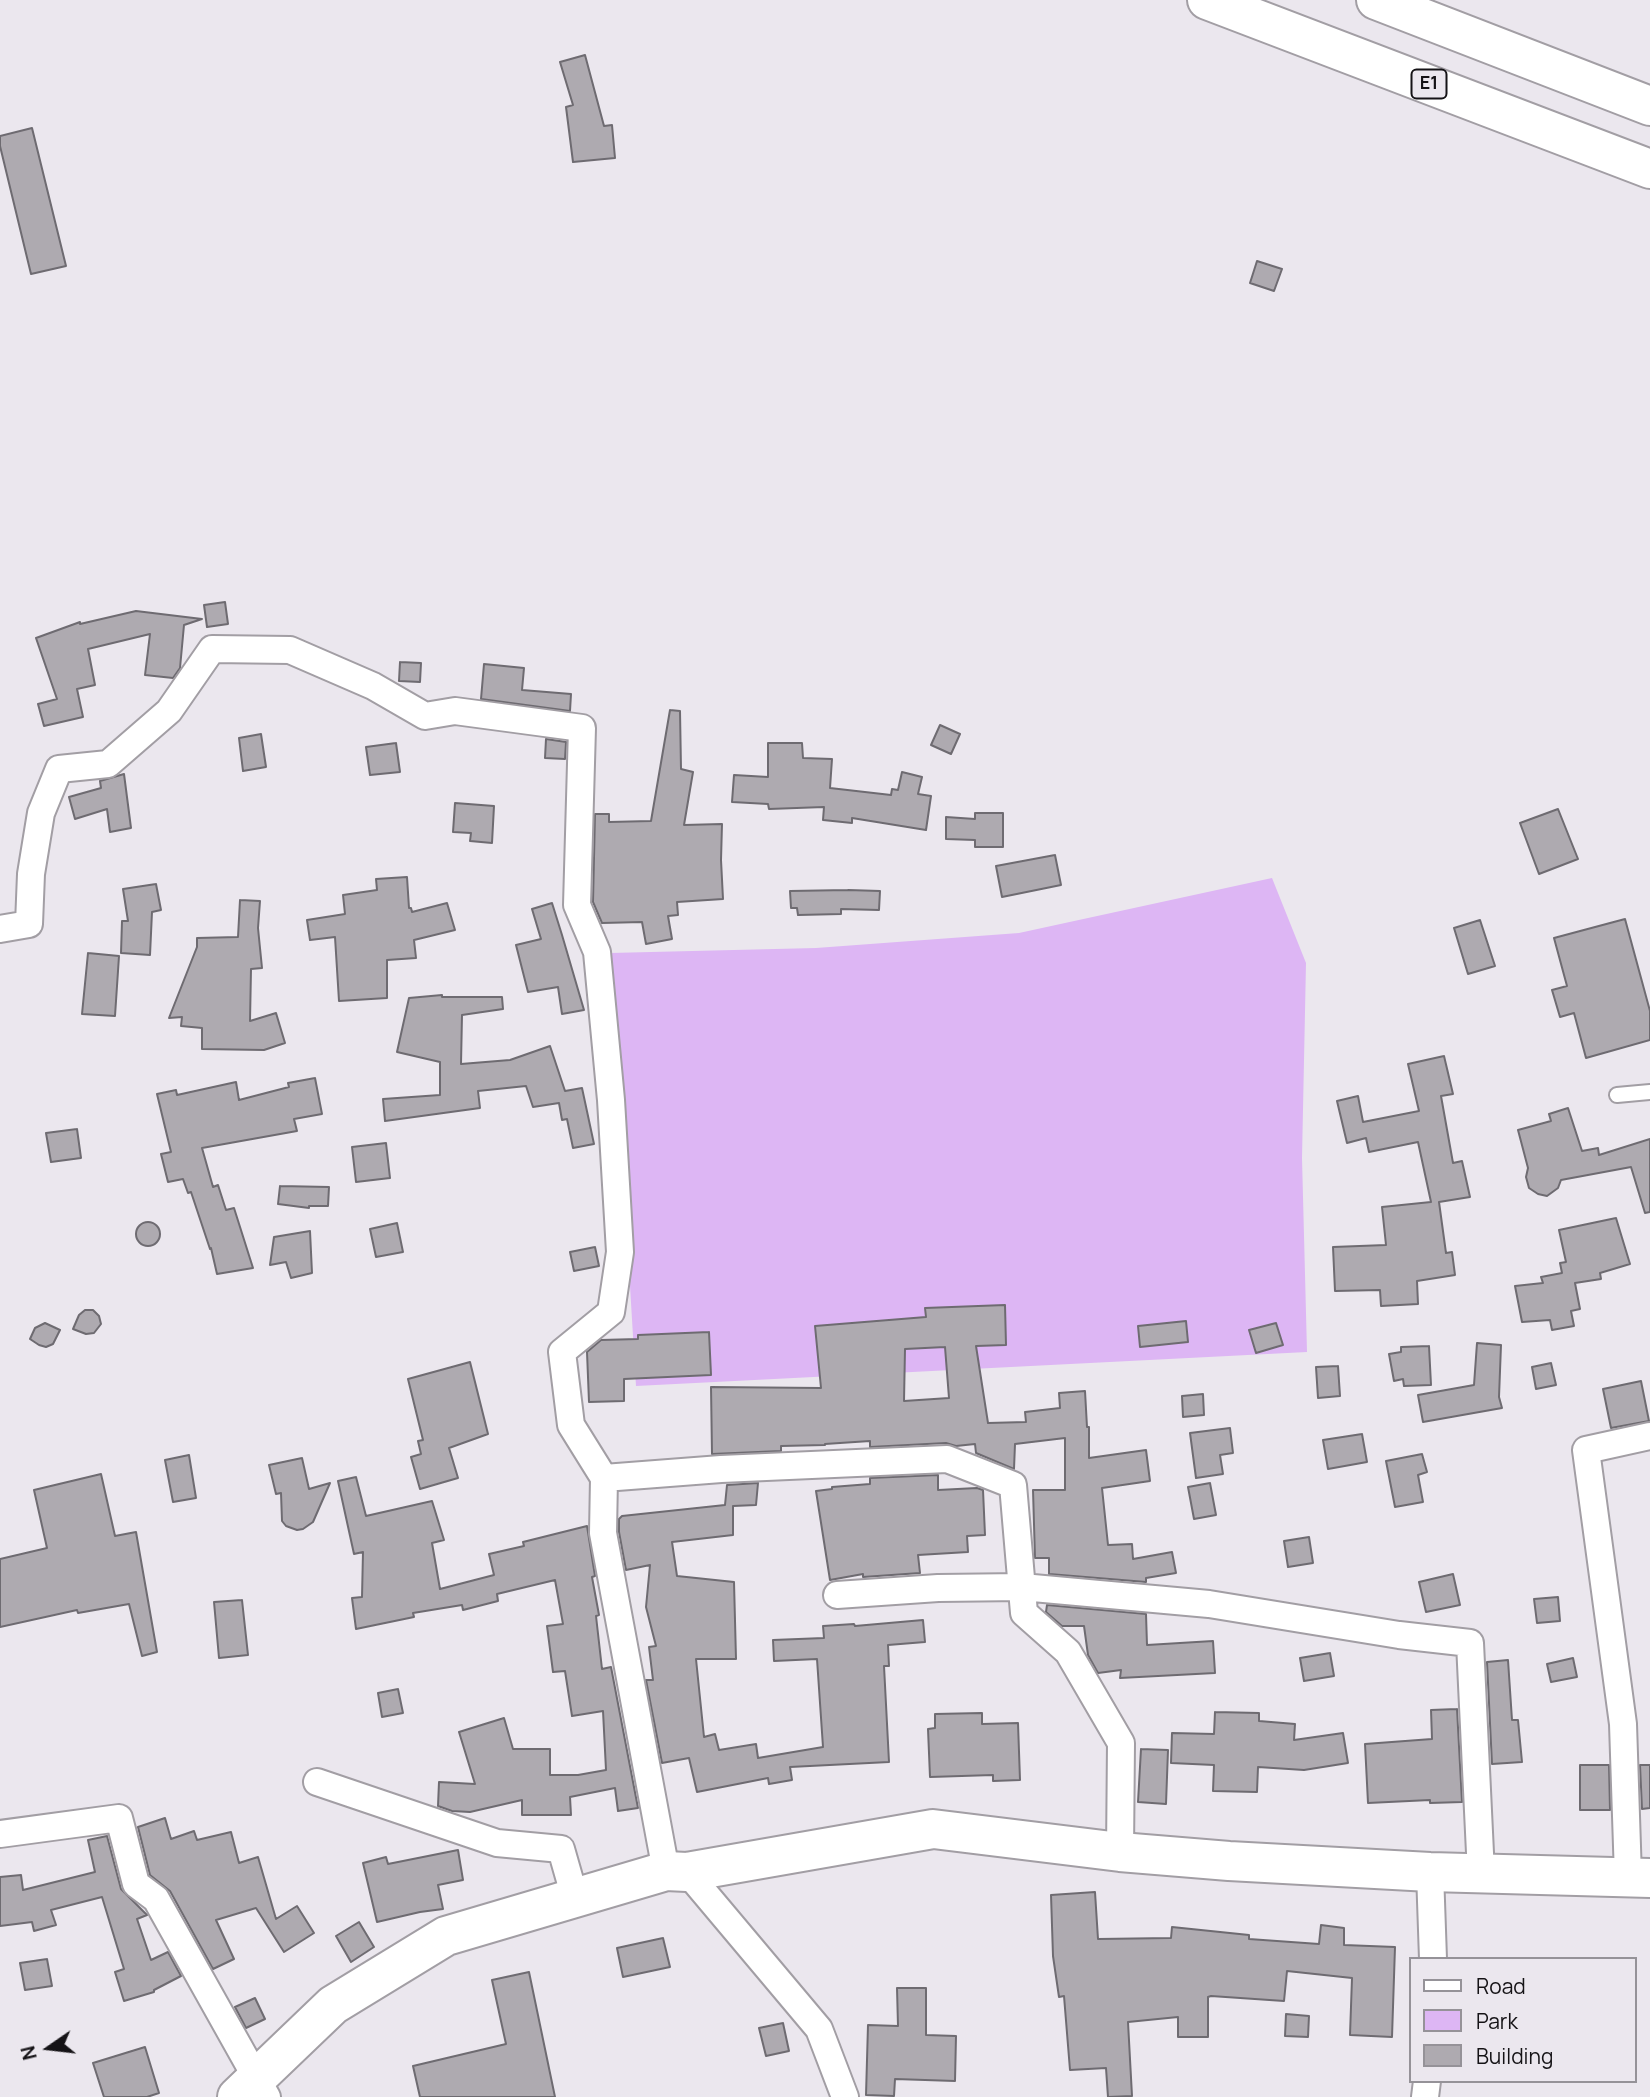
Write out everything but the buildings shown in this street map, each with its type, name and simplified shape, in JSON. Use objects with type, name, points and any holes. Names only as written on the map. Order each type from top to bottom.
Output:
[{"type":"main road","name":"E1","points":[[1207,0],[1650,169]]},
{"type":"main road","points":[[1376,0],[1650,106]]},
{"type":"main road","points":[[254,2091],[333,2005],[446,1936],[575,1898],[677,1872],[933,1829],[1120,1852],[1229,1861],[1430,1872],[1639,1878]]},
{"type":"street","points":[[0,929],[29,924],[31,874],[41,813],[59,769],[108,764],[169,711],[212,649],[290,650],[373,686],[425,716],[455,711],[582,728],[577,905],[597,952],[611,1100],[620,1252],[611,1312],[562,1352],[571,1425],[604,1478],[603,1533],[677,1872],[819,2029],[845,2097]]},
{"type":"street","points":[[1639,1878],[1623,1724],[1586,1450],[1650,1436]]},
{"type":"street","points":[[604,1478],[721,1469],[947,1459],[1013,1485],[1024,1613],[1068,1652],[1121,1743],[1120,1852]]},
{"type":"street","points":[[837,1595],[938,1588],[1022,1587],[1209,1604],[1399,1635],[1470,1643],[1481,1874]]},
{"type":"street","points":[[317,1782],[497,1843],[561,1849],[575,1898]]},
{"type":"street","points":[[0,1834],[119,1818],[136,1884],[156,1899],[254,2091]]},
{"type":"street","points":[[1430,1872],[1433,1957]]},
{"type":"lane","points":[[1616,1095],[1650,1093]]},
{"type":"green space","points":[[1272,878],[1306,963],[1302,1158],[1307,1352],[636,1386],[610,953],[816,948],[1019,933]]}]
